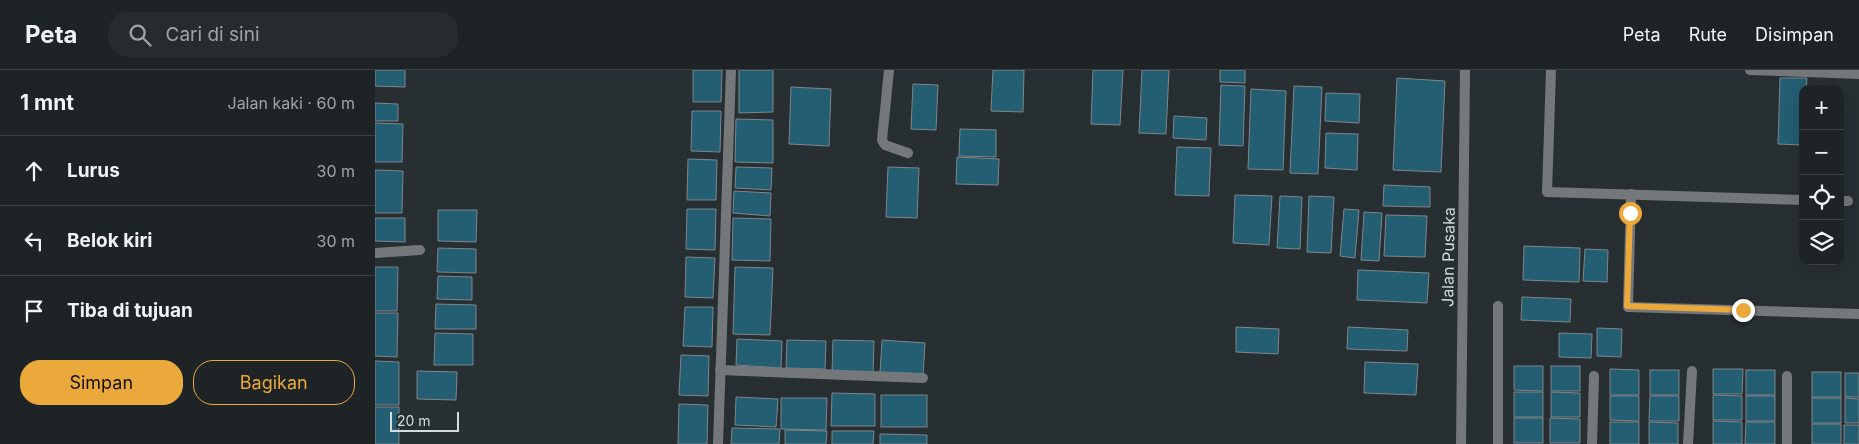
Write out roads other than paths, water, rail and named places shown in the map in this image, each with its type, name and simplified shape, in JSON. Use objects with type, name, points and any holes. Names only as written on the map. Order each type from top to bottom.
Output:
[{"type":"street","points":[[718,444],[731,70]]},
{"type":"street","points":[[889,70],[882,140],[885,145],[893,150],[907,153]]},
{"type":"street","name":"Jalan Pusaka","points":[[1461,444],[1465,70]]},
{"type":"street","points":[[1551,70],[1547,192],[1799,200]]},
{"type":"street","points":[[1750,70],[1822,71],[1859,74]]},
{"type":"street","points":[[1631,194],[1627,306],[1859,314]]},
{"type":"street","points":[[375,253],[420,250]]},
{"type":"street","points":[[1498,306],[1498,444]]},
{"type":"street","points":[[720,370],[923,378]]},
{"type":"street","points":[[1688,444],[1692,371]]},
{"type":"street","points":[[1592,444],[1594,376]]},
{"type":"street","points":[[1787,376],[1787,444]]}]
